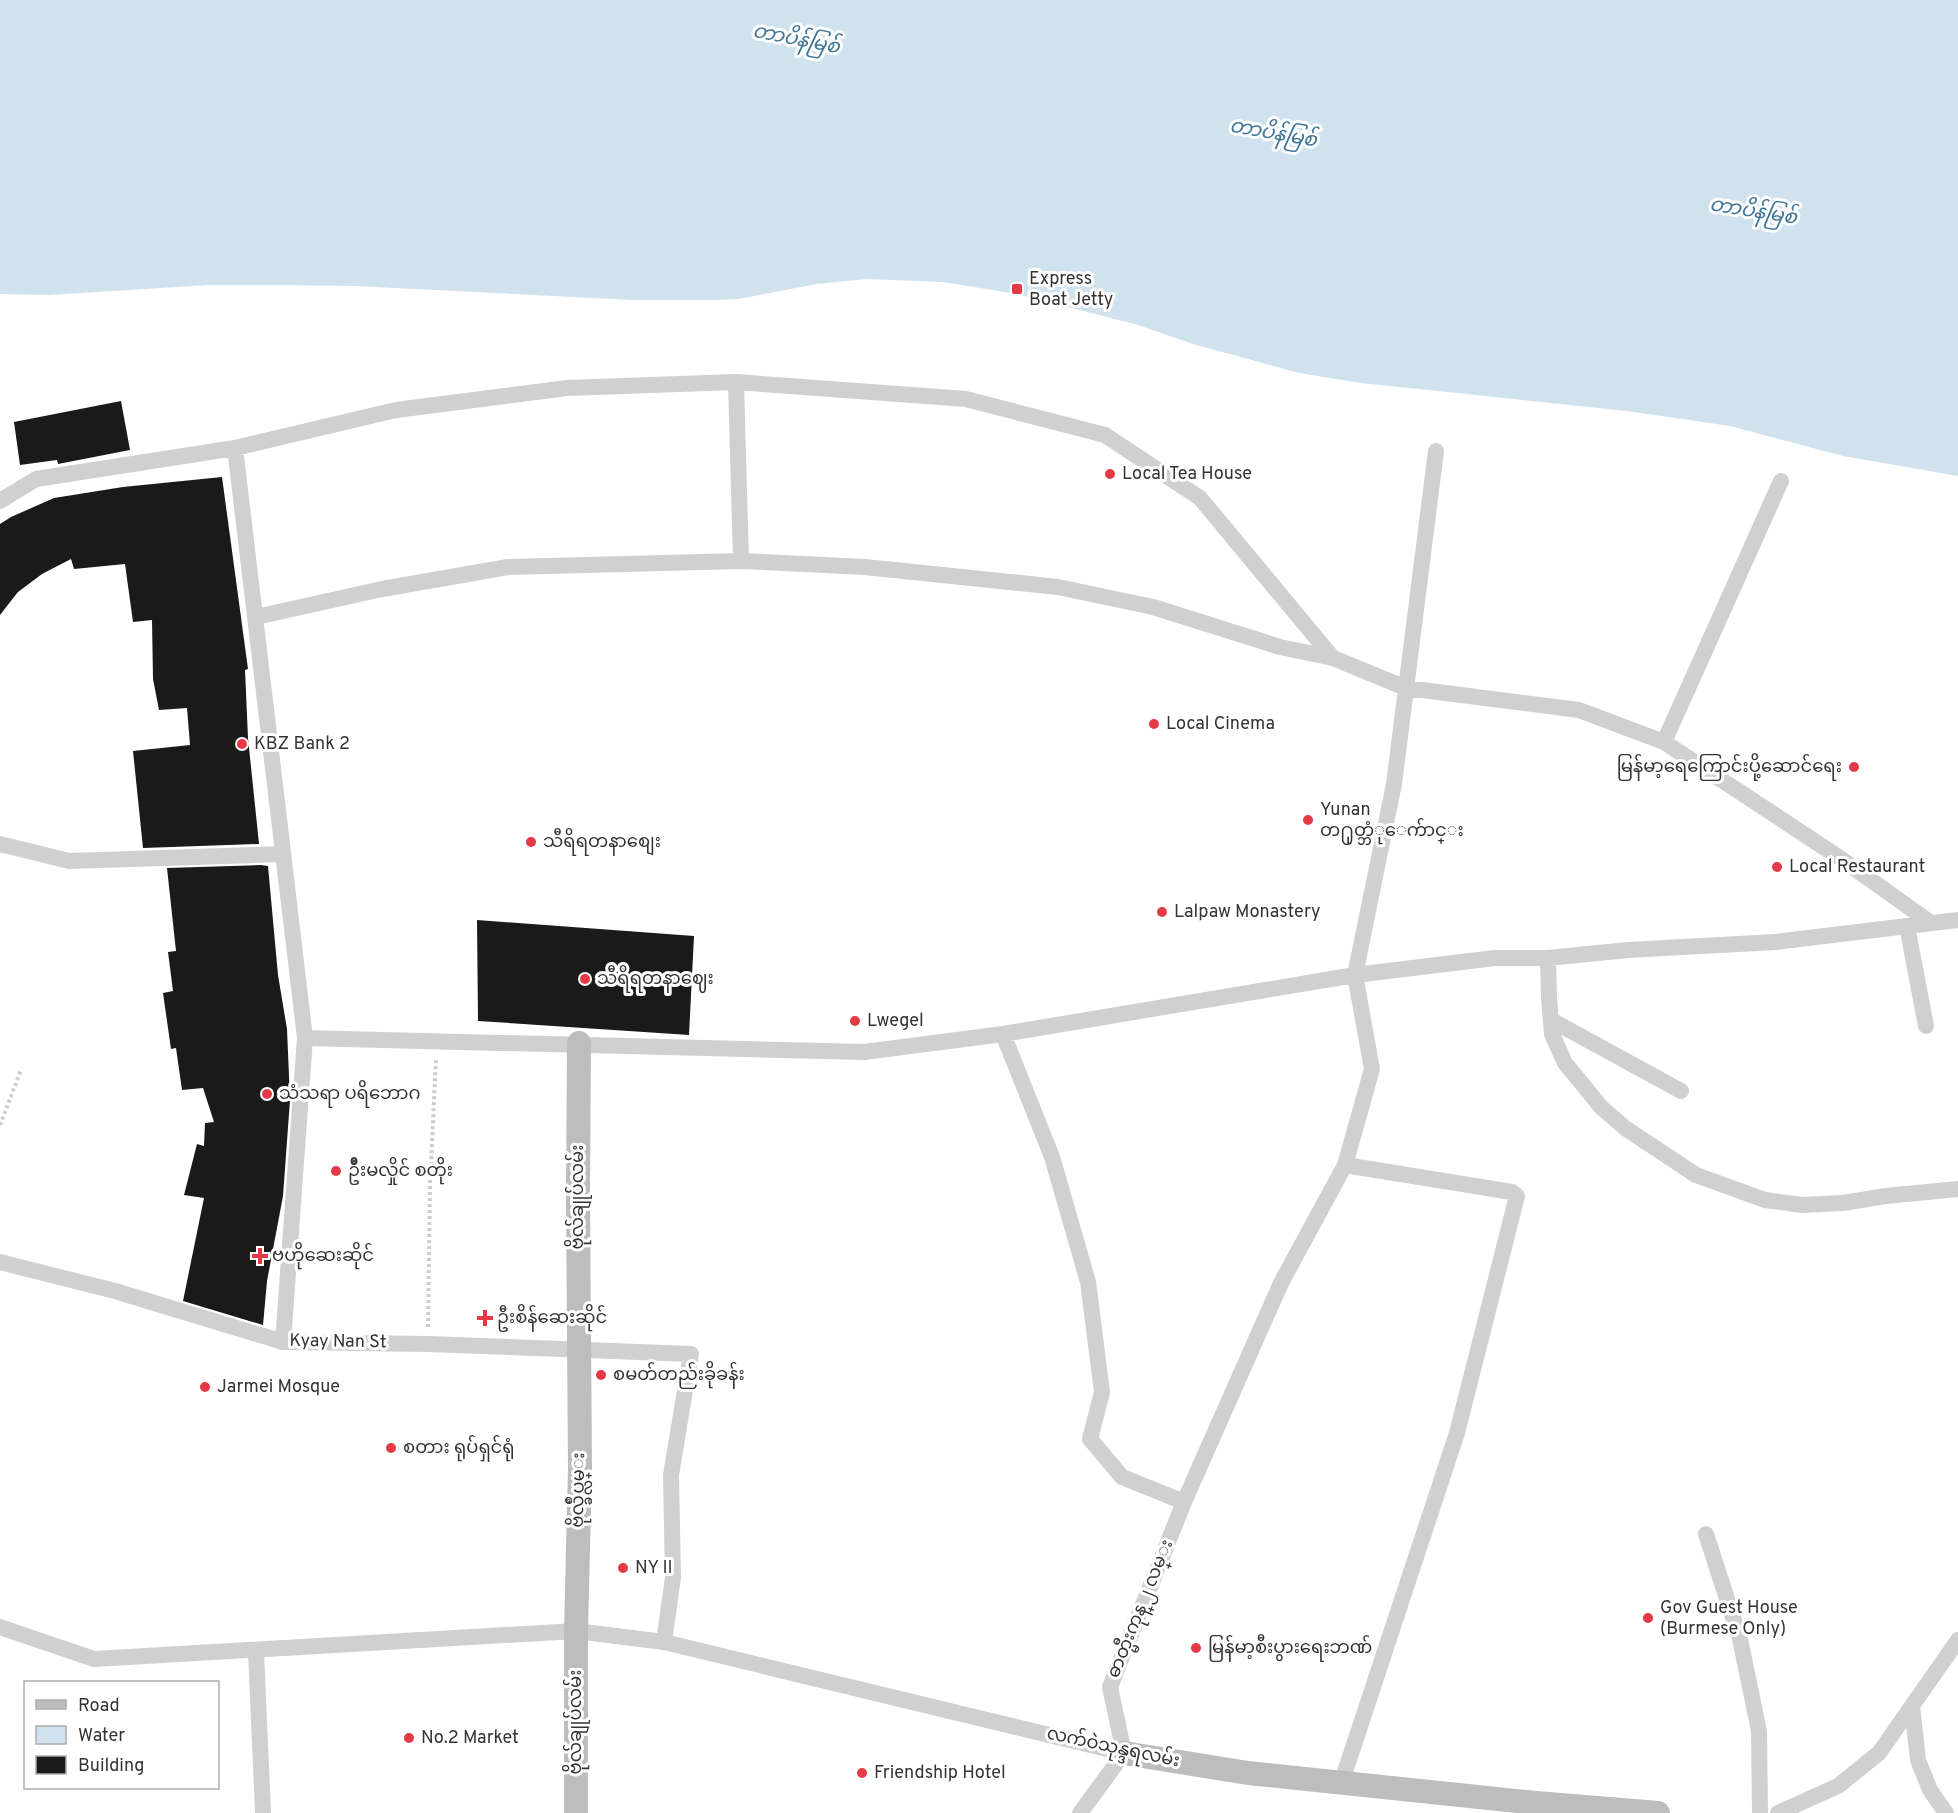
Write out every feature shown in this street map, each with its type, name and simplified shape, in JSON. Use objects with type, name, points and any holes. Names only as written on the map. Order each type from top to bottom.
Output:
[{"type":"street","points":[[736,382],[741,561]]},
{"type":"street","points":[[0,501],[36,479],[235,448],[396,410],[567,388],[736,382],[966,399],[1105,435],[1200,498],[1333,658]]},
{"type":"street","points":[[235,448],[305,1038],[283,1342]]},
{"type":"street","points":[[1355,975],[1394,784],[1436,451]]},
{"type":"street","points":[[1664,742],[1780,481]]},
{"type":"street","points":[[256,617],[382,589],[508,567],[741,561],[865,567],[1058,587],[1153,607],[1280,647],[1333,658],[1406,688],[1579,710],[1664,742],[1840,858],[1931,923]]},
{"type":"street","points":[[0,844],[69,861],[283,854]]},
{"type":"street","points":[[305,1038],[436,1043],[579,1043],[864,1052],[1003,1034],[1355,975],[1495,958],[1548,958],[1628,950],[1775,942],[1958,921]]},
{"type":"street","points":[[1907,926],[1926,1026]]},
{"type":"street","points":[[1548,958],[1552,1034],[1565,1063],[1601,1107],[1625,1128],[1696,1175],[1765,1200],[1802,1205],[1843,1203],[1958,1189]]},
{"type":"street","name":"ဓာတ္မီးကုန္ ၂ လမ္း","points":[[1124,1753],[1110,1687],[1184,1502],[1281,1283],[1345,1165],[1372,1069],[1355,975]]},
{"type":"street","points":[[1551,1020],[1681,1091]]},
{"type":"street","points":[[1003,1034],[1053,1157],[1088,1282],[1102,1392],[1090,1439],[1122,1478],[1184,1502]]},
{"type":"street","name":"ဗိုလ်ချုပ်လမ်း","points":[[579,1043],[579,1350]]},
{"type":"street","points":[[1342,1781],[1457,1433],[1517,1196],[1512,1192],[1345,1165]]},
{"type":"street","name":"Kyay Nan St","points":[[0,1262],[115,1291],[283,1342],[428,1344],[691,1354],[671,1475],[673,1577],[664,1642]]},
{"type":"street","name":"ဗိုလ္ခ်ဳပ္လမ္း","points":[[576,1631],[580,1468],[579,1350]]},
{"type":"street","points":[[1706,1534],[1740,1639],[1759,1731],[1760,1813]]},
{"type":"street","name":"လက်ဝဲသုန္ဒရလမ်း","points":[[0,1627],[94,1659],[576,1631],[664,1642],[1124,1753],[1248,1773],[1342,1781],[1535,1808],[1658,1813]]},
{"type":"street","name":"ဗိုလ်ချုပ်လမ်း","points":[[576,1631],[576,1813]]},
{"type":"street","points":[[1778,1813],[1838,1786],[1879,1753],[1958,1640]]},
{"type":"street","points":[[256,1651],[263,1813]]},
{"type":"street","points":[[1912,1706],[1918,1760],[1929,1790],[1946,1813]]},
{"type":"street","points":[[1080,1813],[1124,1753]]},
{"type":"path","points":[[428,1344],[430,1185],[436,1043]]},
{"type":"path","points":[[0,1125],[21,1071]]},
{"type":"water","name":"တာပိန်မြစ်","points":[[0,0],[1958,0],[1958,476],[1843,456],[1730,426],[1627,411],[1361,383],[1299,373],[1193,344],[1138,325],[1017,294],[943,282],[867,279],[816,284],[739,299],[715,300],[632,300],[354,286],[278,285],[208,285],[49,295],[0,294]]},
{"type":"building","points":[[121,401],[130,450],[58,464],[57,460],[20,465],[14,422]]},
{"type":"building","points":[[222,477],[248,669],[245,670],[248,738],[259,844],[143,848],[133,751],[190,745],[187,708],[159,710],[153,679],[152,620],[133,622],[125,564],[74,569],[71,559],[42,574],[18,592],[0,615],[0,524],[54,498],[123,487]]},
{"type":"building","points":[[268,866],[278,975],[287,1029],[290,1100],[283,1196],[267,1281],[263,1325],[183,1301],[204,1198],[184,1195],[197,1144],[204,1146],[205,1123],[214,1122],[203,1088],[182,1090],[176,1048],[171,1049],[163,993],[173,991],[168,952],[176,951],[167,868]]},
{"type":"building","name":"သီရိရတနာဈေး","points":[[477,920],[694,936],[689,1035],[478,1021]]},
{"type":"place","name":"Express Boat Jetty","points":[[1017,289]]},
{"type":"place","name":"Local Tea House","points":[[1110,474]]},
{"type":"place","name":"Local Cinema","points":[[1154,724]]},
{"type":"place","name":"KBZ Bank 2","points":[[242,744]]},
{"type":"place","name":"မြန်မာ့ရေကြောင်းပို့ဆောင်ရေး","points":[[1854,767]]},
{"type":"place","name":"Yunan တ႐ုတ္ဘံုေက်ာင္း","points":[[1308,820]]},
{"type":"place","name":"သီရိရတနာစျေး","points":[[531,842]]},
{"type":"place","name":"Local Restaurant","points":[[1777,867]]},
{"type":"place","name":"Lalpaw Monastery","points":[[1162,912]]},
{"type":"place","name":"သီရိရတနာဈေး","points":[[585,979]]},
{"type":"place","name":"Lwegel","points":[[855,1021]]},
{"type":"place","name":"သံသရာ ပရိဘောဂ","points":[[267,1094]]},
{"type":"place","name":"ဦီးမလှိုင် စတိုး","points":[[336,1171]]},
{"type":"place","name":"ဗဟိုဆေးဆိုင်","points":[[260,1256]]},
{"type":"place","name":"ဦးစိန်ဆေးဆိုင်","points":[[485,1318]]},
{"type":"place","name":"စမတ်တည်းခိုခန်း","points":[[601,1375]]},
{"type":"place","name":"Jarmei Mosque","points":[[205,1387]]},
{"type":"place","name":"စတား ရုပ်ရှင်ရုံ","points":[[391,1448]]},
{"type":"place","name":"NY II","points":[[623,1568]]},
{"type":"place","name":"Gov Guest House (Burmese Only)","points":[[1648,1618]]},
{"type":"place","name":"မြန်မာ့စီးပွားရေးဘဏ်","points":[[1196,1648]]},
{"type":"place","name":"No.2 Market","points":[[409,1738]]},
{"type":"place","name":"Friendship Hotel","points":[[862,1773]]}]
